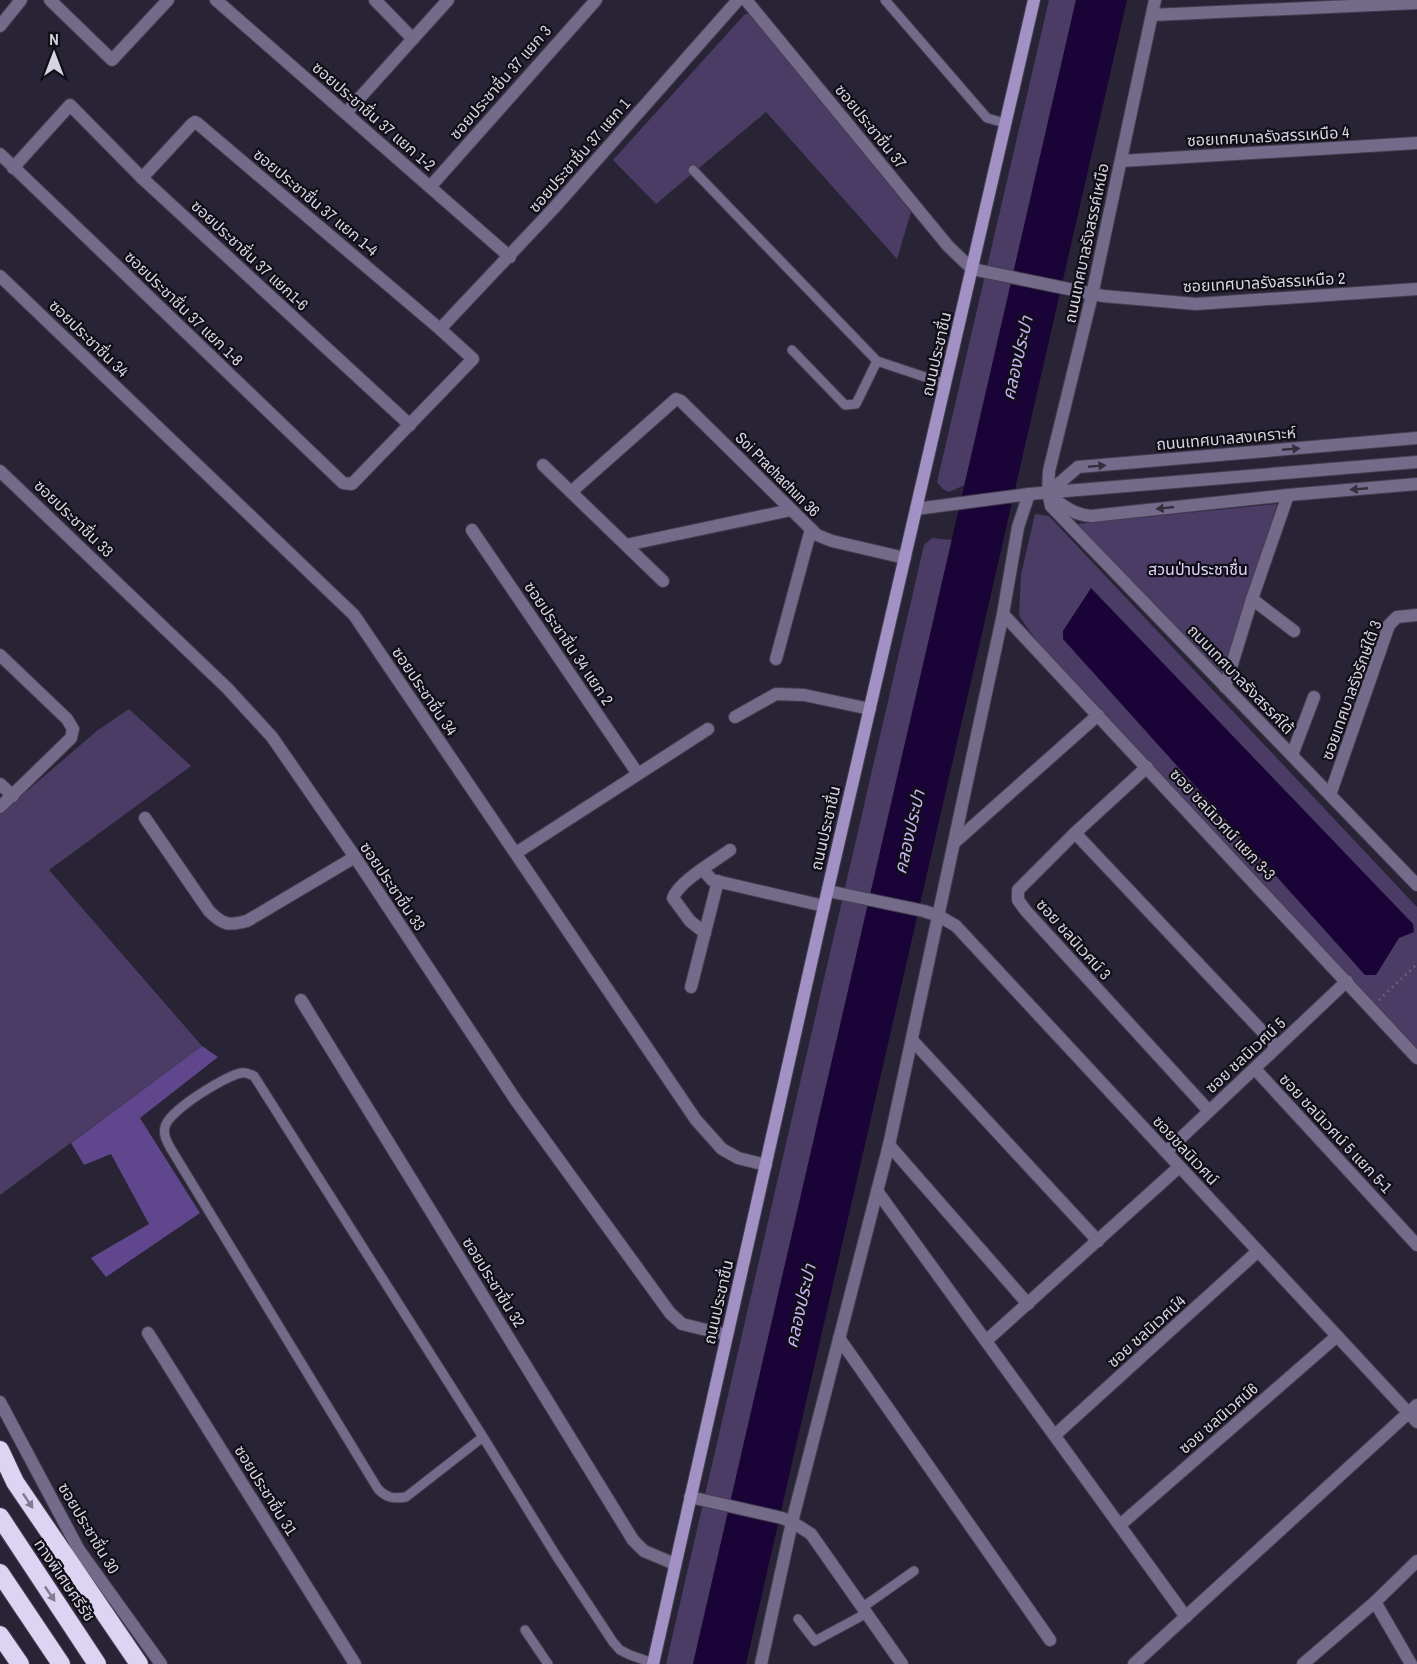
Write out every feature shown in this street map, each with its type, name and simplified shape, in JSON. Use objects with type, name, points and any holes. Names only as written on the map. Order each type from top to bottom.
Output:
[{"type":"highway","points":[[0,1450],[15,1482],[140,1664]]},
{"type":"highway","name":"ทางพิเศษศรีรัช","points":[[0,1517],[97,1664]]},
{"type":"highway","points":[[0,1573],[61,1664]]},
{"type":"highway","points":[[0,1635],[20,1664]]},
{"type":"main road","name":"ถนนประชาชื่น","points":[[653,1663],[824,906],[1034,0]]},
{"type":"street","points":[[0,26],[21,0]]},
{"type":"street","points":[[50,0],[112,60],[168,0]]},
{"type":"street","name":"ซอยประชาชื่น 37 แยก 1-2","points":[[216,0],[510,257]]},
{"type":"street","points":[[375,0],[413,39]]},
{"type":"street","points":[[346,113],[448,0]]},
{"type":"street","name":"ซอยประชาชื่น 37 แยก 3","points":[[430,187],[596,0]]},
{"type":"street","name":"ซอยประชาชื่น 37 แยก 1","points":[[440,329],[510,257],[738,0]]},
{"type":"street","name":"ซอยประชาชื่น 37","points":[[746,0],[948,246],[972,269]]},
{"type":"street","name":"ถนนเทศบาลรังสรรค์เหนือ","points":[[1048,493],[1049,471],[1092,295],[1155,0]]},
{"type":"street","points":[[1152,15],[1417,3]]},
{"type":"street","name":"ซอยประชาชื่น 37 แยก1-6","points":[[13,168],[70,105],[142,178],[410,425]]},
{"type":"street","name":"ซอยประชาชื่น 37 แยก 1-4","points":[[142,178],[192,124],[197,123],[473,359],[410,425]]},
{"type":"street","name":"ซอยเทศบาลรังสรรเหนือ 4","points":[[1121,161],[1417,143]]},
{"type":"street","name":"ซอยประชาชื่น 37 แยก 1-8","points":[[0,154],[343,483],[352,484],[410,425]]},
{"type":"street","name":"ซอยเทศบาลรังสรรเหนือ 2","points":[[972,269],[1092,295],[1196,304],[1417,290]]},
{"type":"street","name":"ซอยประชาชื่น 34","points":[[0,276],[354,615],[696,1120],[722,1149],[738,1158],[766,1165]]},
{"type":"street","name":"Soi Prachachun 36","points":[[571,492],[676,399],[817,535],[832,541],[905,558]]},
{"type":"street","name":"ถนนเทศบาลสงเคราะห์","points":[[1048,493],[1078,467],[1417,438]]},
{"type":"street","points":[[916,509],[1029,494],[1417,462]]},
{"type":"street","points":[[543,465],[663,581]]},
{"type":"street","name":"ซอยประชาชื่น 33","points":[[0,471],[227,688],[272,737],[355,857],[517,1102],[670,1313],[682,1324],[728,1335]]},
{"type":"street","points":[[1048,493],[1060,504],[1081,515],[1091,516],[1417,484]]},
{"type":"street","name":"ถนนเทศบาลรังสรรค์ใต้","points":[[1048,493],[1051,506],[1058,514],[1417,885]]},
{"type":"street","points":[[761,1664],[787,1520],[839,1338],[889,1145],[1004,614],[1018,527],[1029,494]]},
{"type":"street","points":[[1225,687],[1288,495]]},
{"type":"street","points":[[626,545],[791,510]]},
{"type":"street","points":[[776,659],[810,529]]},
{"type":"street","name":"ซอยประชาชื่น 34 แยก 2","points":[[472,530],[638,774]]},
{"type":"street","points":[[1252,599],[1294,631]]},
{"type":"street","name":"ซอย ชลนิเวศน์ แยก 3-3","points":[[1004,614],[1417,1058]]},
{"type":"street","name":"ซอยเทศบาลรังรักษ์ใต้ 3","points":[[1330,795],[1389,626],[1397,617],[1417,615]]},
{"type":"street","points":[[0,655],[67,719],[73,729],[71,738],[0,807]]},
{"type":"street","points":[[735,717],[776,694],[804,695],[870,710]]},
{"type":"street","points":[[1292,755],[1314,697]]},
{"type":"street","points":[[955,842],[1098,715]]},
{"type":"street","points":[[516,853],[708,729]]},
{"type":"street","name":"ซอย ชลนิเวศน์ 3","points":[[1147,767],[1075,833],[1018,890],[1018,900],[1209,1111]]},
{"type":"street","points":[[0,784],[13,796]]},
{"type":"street","points":[[145,818],[209,911],[220,922],[233,924],[247,921],[355,857]]},
{"type":"street","points":[[1075,833],[1277,1047]]},
{"type":"street","points":[[705,933],[690,921],[673,898],[675,892],[730,850]]},
{"type":"street","points":[[703,870],[712,879],[718,881],[824,906]]},
{"type":"street","points":[[691,987],[718,881]]},
{"type":"street","name":"ซอยชลนิเวศน์","points":[[828,891],[924,910],[956,926],[1337,1336],[1414,1413]]},
{"type":"street","name":"ซอย ชลนิเวศน์ 5","points":[[1166,1152],[1347,981]]},
{"type":"street","name":"ซอยประชาชื่น 32","points":[[301,1000],[633,1540],[644,1551],[675,1564]]},
{"type":"street","points":[[912,1040],[1098,1241]]},
{"type":"street","name":"ซอย ชลนิเวศน์ 5 แยก 5-1","points":[[1256,1069],[1417,1245]]},
{"type":"street","points":[[889,1145],[1028,1304]]},
{"type":"street","points":[[987,1340],[1179,1167]]},
{"type":"street","points":[[877,1191],[1186,1617]]},
{"type":"street","name":"ซอย ชลนิเวศน์4","points":[[1055,1435],[1258,1251]]},
{"type":"street","name":"ซอยประชาชื่น 31","points":[[148,1333],[355,1664]]},
{"type":"street","name":"ซอย ชลนิเวศน์6","points":[[1120,1525],[1337,1336]]},
{"type":"street","points":[[839,1338],[1050,1640]]},
{"type":"street","name":"ซอยประชาชื่น 30","points":[[0,1402],[79,1550],[161,1664]]},
{"type":"street","points":[[1134,1664],[1414,1413]]},
{"type":"street","points":[[690,1497],[787,1520],[811,1534],[902,1664]]},
{"type":"street","points":[[1303,1664],[1375,1602],[1417,1561]]},
{"type":"street","points":[[1375,1602],[1411,1664]]},
{"type":"lane","points":[[885,0],[987,118],[1005,123]]},
{"type":"lane","points":[[693,170],[877,360],[946,384]]},
{"type":"lane","points":[[792,350],[845,405],[856,404],[877,360]]},
{"type":"lane","points":[[483,1437],[406,1497],[395,1499],[385,1496],[372,1479],[171,1149],[165,1137],[165,1126],[170,1117],[211,1086],[233,1075],[244,1072],[254,1076],[483,1437],[586,1603],[620,1650],[653,1663]]},
{"type":"lane","points":[[798,1619],[815,1641],[865,1610],[915,1571]]},
{"type":"lane","points":[[525,1630],[548,1664]]},
{"type":"path","points":[[1371,1007],[1417,964]]},
{"type":"green space","points":[[1049,0],[1076,0],[965,485],[949,492],[937,482]]},
{"type":"green space","points":[[745,14],[751,14],[911,212],[897,259],[766,112],[656,204],[613,160]]},
{"type":"green space","name":"สวนป่าประชาชื่น","points":[[1277,504],[1224,679],[1076,524]]},
{"type":"green space","points":[[1035,514],[1049,516],[1417,907],[1417,1052],[1041,647],[1019,616],[1021,575]]},
{"type":"green space","points":[[932,538],[952,540],[693,1664],[666,1664],[924,545]]},
{"type":"green space","points":[[129,709],[191,766],[49,870],[202,1046],[0,1195],[0,814],[98,730]]},
{"type":"shaded area","points":[[202,1046],[218,1057],[140,1118],[200,1213],[106,1277],[91,1258],[149,1224],[111,1154],[84,1165],[71,1143]]},
{"type":"water","name":"คลองประปา","points":[[1076,0],[1127,0],[746,1664],[693,1664]]},
{"type":"water","points":[[1091,588],[1413,924],[1414,932],[1399,938],[1376,975],[1365,975],[1063,639],[1063,631]]}]
